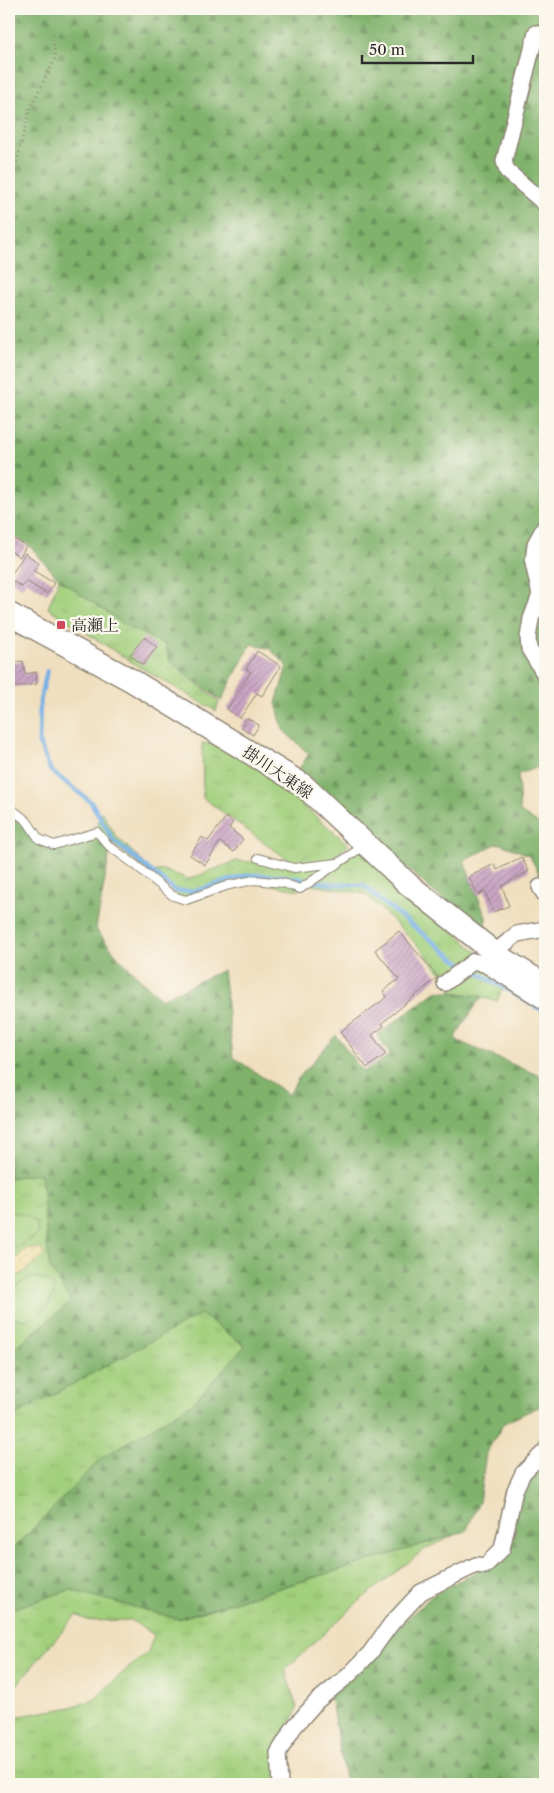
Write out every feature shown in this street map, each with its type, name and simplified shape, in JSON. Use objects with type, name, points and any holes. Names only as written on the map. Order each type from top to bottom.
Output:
[{"type":"main road","name":"掛川大東線","points":[[9,614],[131,680],[303,785],[408,884],[477,961],[545,985]]},
{"type":"street","points":[[536,34],[504,160],[507,171],[545,204]]},
{"type":"street","points":[[545,526],[535,544],[532,563],[540,595],[531,619],[528,638],[529,649],[545,675]]},
{"type":"street","points":[[445,983],[517,934],[545,929]]},
{"type":"street","points":[[477,961],[545,1002]]},
{"type":"street","points":[[280,1784],[278,1753],[294,1727],[317,1701],[349,1675],[370,1653],[391,1624],[421,1592],[476,1565],[485,1566],[502,1549],[515,1490],[523,1472],[545,1450]]},
{"type":"lane","points":[[9,807],[27,821],[39,839],[54,845],[97,832],[108,846],[134,864],[173,896],[186,900],[229,885],[254,880],[283,883],[300,889],[366,844]]},
{"type":"lane","points":[[258,858],[294,868],[338,863]]},
{"type":"path","points":[[9,186],[12,181],[30,108],[55,59],[53,34]]},
{"type":"green space","points":[[9,9],[545,9],[545,765],[518,774],[520,812],[545,828],[545,884],[529,855],[498,843],[464,861],[487,920],[483,928],[436,894],[299,769],[309,754],[283,730],[276,703],[287,666],[270,649],[251,644],[221,701],[169,660],[166,645],[131,629],[59,579],[28,544],[9,535]]},
{"type":"green space","points":[[59,579],[166,645],[171,662],[219,702],[216,711],[133,663],[48,608]]},
{"type":"green space","points":[[202,743],[219,746],[258,767],[349,845],[331,859],[305,864],[340,862],[298,890],[249,881],[187,903],[97,832],[99,816],[102,812],[115,835],[153,872],[163,870],[189,879],[236,861],[294,864],[203,798]]},
{"type":"green space","points":[[9,807],[26,822],[39,839],[55,844],[95,831],[110,851],[96,929],[118,957],[161,999],[223,970],[233,1057],[289,1095],[297,1080],[336,1035],[363,1072],[390,1055],[377,1035],[437,991],[482,996],[455,1037],[458,1041],[540,1076],[545,1085],[545,1404],[504,1423],[486,1453],[479,1502],[466,1531],[178,1619],[70,1590],[9,1610],[9,1554],[100,1459],[193,1403],[245,1346],[201,1314],[9,1419],[9,1353],[71,1302],[49,1266],[41,1174],[9,1178]]},
{"type":"green space","points":[[361,848],[507,979],[497,1001],[451,991],[447,981],[424,952],[366,894],[313,885]]},
{"type":"green space","points":[[9,1143],[276,1338],[178,1619],[457,1534],[425,1549],[359,1601],[285,1670],[297,1708],[278,1753],[280,1784],[9,1784],[9,1722],[14,1717],[67,1708],[94,1700],[148,1652],[154,1635],[131,1620],[89,1621],[76,1615],[9,1694]]},
{"type":"green space","points":[[9,1211],[26,1215],[37,1223],[38,1234],[9,1252]]},
{"type":"green space","points":[[30,1277],[44,1279],[52,1285],[54,1291],[46,1307],[39,1314],[20,1320],[9,1315],[10,1296],[18,1285]]},
{"type":"green space","points":[[545,1430],[545,1784],[346,1784],[329,1691],[434,1594],[493,1563],[540,1434]]},
{"type":"sand","points":[[28,1248],[41,1249],[45,1255],[18,1276],[9,1278],[15,1261]]},
{"type":"building","points":[[9,536],[26,546],[20,557],[9,550]]},
{"type":"building","points":[[25,553],[39,563],[34,571],[54,583],[47,594],[26,581],[22,587],[9,579]]},
{"type":"building","points":[[144,637],[157,647],[143,665],[130,655]]},
{"type":"building","points":[[257,651],[281,666],[262,696],[257,693],[240,718],[227,709],[251,672],[246,669]]},
{"type":"building","points":[[23,661],[25,674],[36,672],[37,684],[9,688],[9,676],[12,675],[10,663]]},
{"type":"building","points":[[247,718],[259,725],[253,735],[241,727]]},
{"type":"building","points":[[226,817],[233,822],[229,828],[243,839],[234,852],[220,842],[205,865],[190,855],[202,837],[208,841]]},
{"type":"building","points":[[521,857],[529,871],[502,886],[509,906],[493,912],[485,891],[478,895],[469,877],[494,864],[497,870]]},
{"type":"building","points":[[399,931],[438,977],[382,1023],[384,1026],[372,1035],[386,1054],[367,1068],[340,1032],[387,997],[383,991],[399,979],[375,950]]},
{"type":"waterway","points":[[47,671],[40,701],[39,743],[51,771],[91,802],[113,840],[175,891],[195,891],[248,875],[282,876],[332,884],[364,885],[381,901],[458,961],[545,1012]]},
{"type":"place","name":"高瀬上","points":[[61,625]]}]
